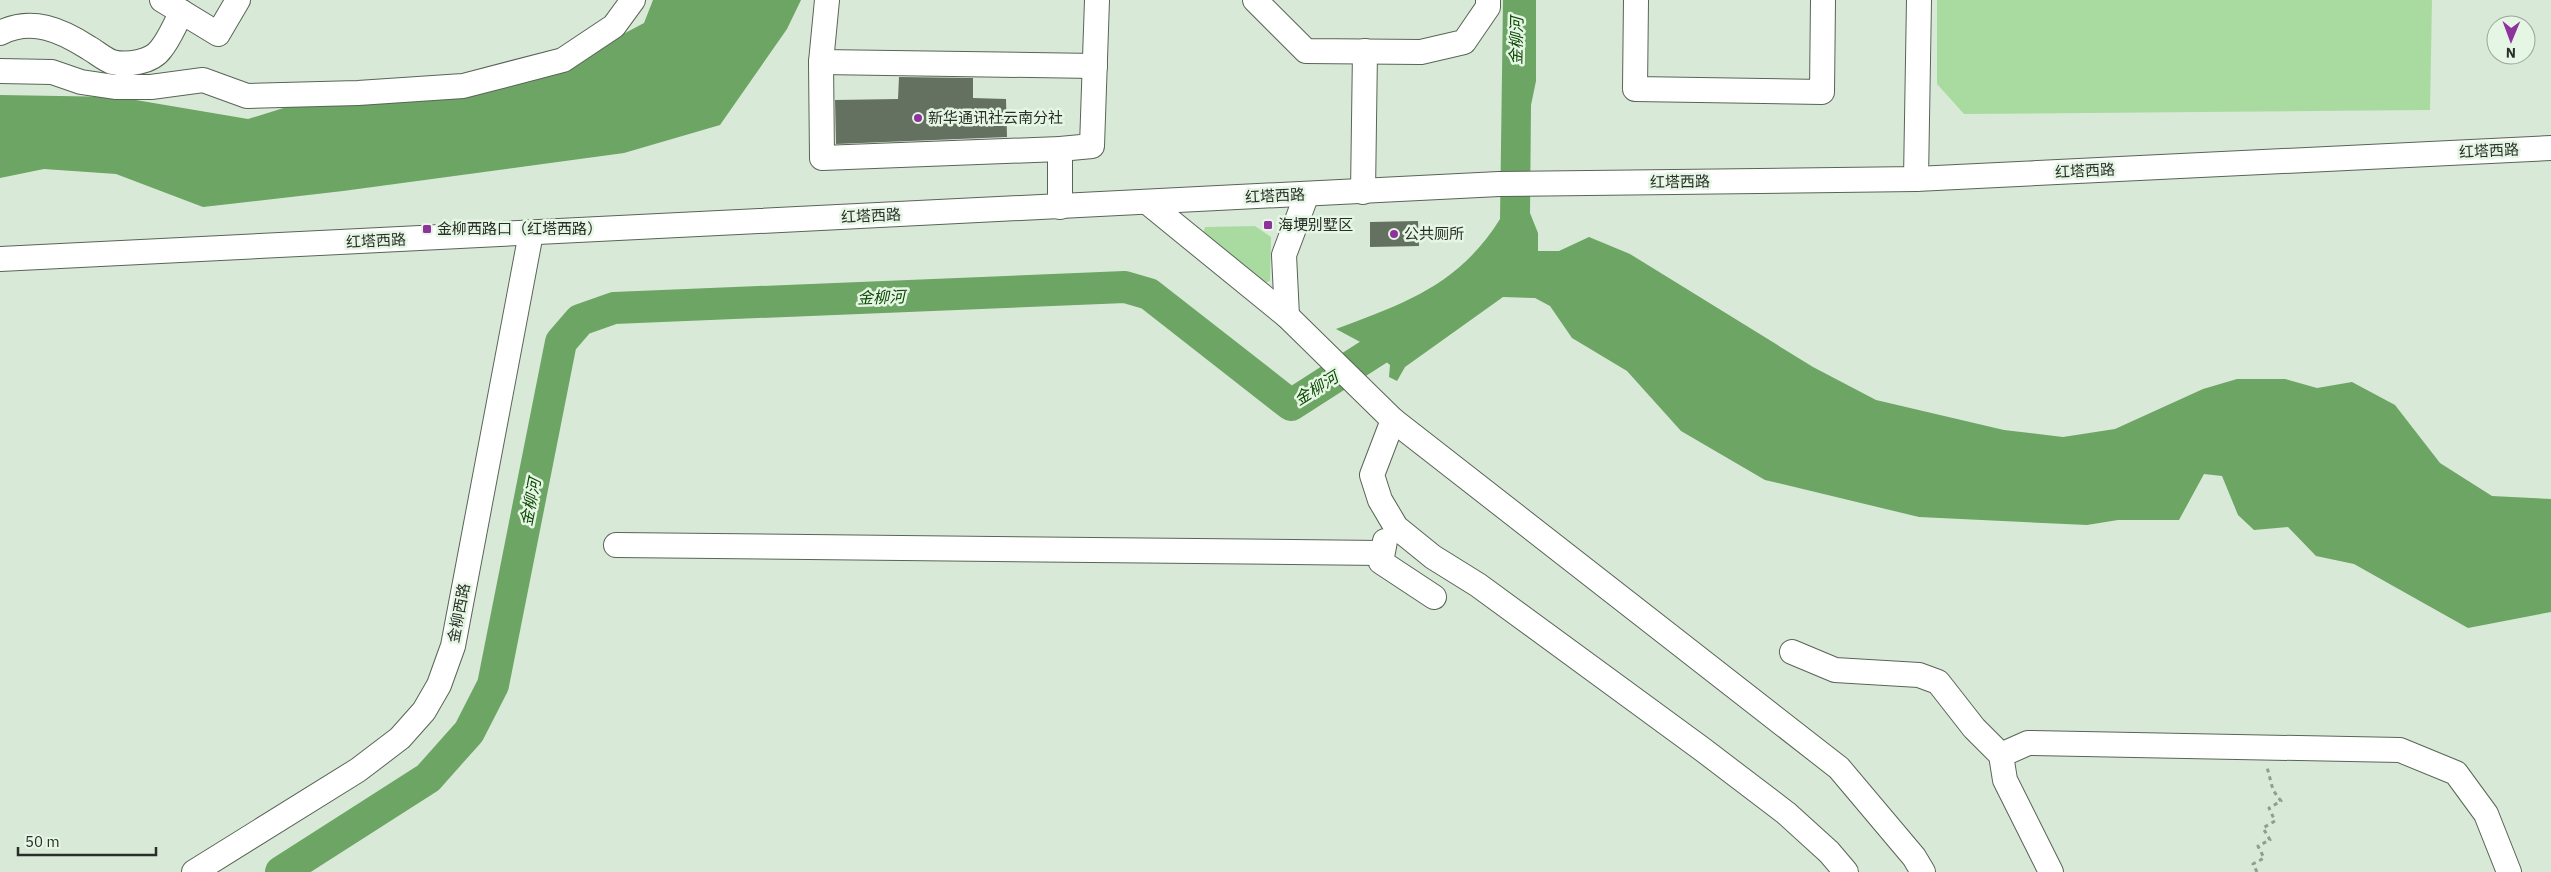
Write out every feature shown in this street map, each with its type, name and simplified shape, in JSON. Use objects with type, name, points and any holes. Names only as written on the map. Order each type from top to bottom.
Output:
[{"type":"street","points":[[162,0],[218,34],[238,0]]},
{"type":"street","points":[[0,71],[52,72],[81,82],[115,87],[151,87],[203,80],[247,96],[358,93],[463,86],[563,60],[614,26],[633,0]]},
{"type":"street","points":[[827,0],[821,62],[822,158],[1060,149],[1092,146],[1097,0]]},
{"type":"street","points":[[1255,0],[1306,51],[1421,52],[1464,42],[1488,8],[1488,0]]},
{"type":"street","points":[[1636,0],[1635,89],[1822,92],[1823,0]]},
{"type":"street","points":[[1916,179],[1919,0]]},
{"type":"street","points":[[0,33],[28,25],[49,28],[68,34],[111,62],[126,63],[146,60],[160,50],[182,12]]},
{"type":"street","points":[[1363,192],[1365,51]]},
{"type":"street","points":[[821,62],[1095,66]]},
{"type":"street","name":"红塔西路","points":[[0,259],[1499,184],[1916,179],[2551,148]]},
{"type":"street","points":[[1060,149],[1060,207]]},
{"type":"street","points":[[1287,316],[1284,255],[1307,194]]},
{"type":"street","points":[[1147,202],[1287,316],[1393,420],[1840,768],[1914,857],[1923,872]]},
{"type":"street","name":"金柳西路","points":[[194,872],[358,770],[400,738],[424,711],[439,685],[453,646],[532,233]]},
{"type":"street","points":[[1393,420],[1372,475],[1380,500],[1396,527],[1433,557],[1478,585],[1786,813],[1829,852],[1846,872]]},
{"type":"street","points":[[1396,527],[1384,542],[1380,562],[1434,597]]},
{"type":"street","points":[[616,544],[1381,553]]},
{"type":"street","points":[[1792,652],[1835,670],[1919,675],[1938,682],[1974,728],[2001,755],[2005,780],[2046,871]]},
{"type":"street","points":[[2001,755],[2028,743],[2400,750],[2456,773],[2486,814],[2509,872]]},
{"type":"path","points":[[2257,872],[2253,864],[2264,858],[2258,846],[2270,840],[2264,828],[2275,821],[2268,808],[2281,801],[2271,783]]},
{"type":"shaded area","points":[[1937,0],[2432,0],[2430,110],[1964,114],[1937,84]]},
{"type":"shaded area","points":[[1255,226],[1271,237],[1270,281],[1264,283],[1202,238],[1205,227]]},
{"type":"water","points":[[653,0],[801,0],[787,29],[720,125],[624,153],[343,191],[203,207],[116,174],[44,169],[0,178],[0,95],[118,97],[248,119],[290,106],[563,66],[644,23]]},
{"type":"water","points":[[1503,0],[1536,0],[1536,81],[1531,105],[1530,213],[1538,233],[1538,251],[1559,251],[1589,237],[1630,254],[1813,367],[1876,400],[2004,430],[2063,437],[2115,429],[2203,389],[2237,379],[2285,379],[2317,388],[2352,382],[2395,405],[2440,463],[2492,496],[2551,499],[2551,612],[2468,628],[2354,564],[2316,556],[2288,527],[2254,530],[2238,515],[2222,476],[2204,474],[2179,520],[2118,520],[2087,525],[1919,517],[1765,480],[1681,431],[1627,371],[1572,338],[1550,306],[1535,298],[1503,297],[1405,367],[1397,381],[1389,377],[1390,365],[1364,344],[1336,329],[1385,310],[1429,289],[1467,260],[1484,242],[1500,219]]},
{"type":"building","name":"新华通讯社云南分社","points":[[899,77],[973,78],[973,98],[1006,99],[1007,137],[836,144],[835,100],[898,99]]},
{"type":"building","name":"公共厕所","points":[[1418,221],[1419,246],[1370,247],[1370,222]]},
{"type":"waterway","name":"金柳河","points":[[281,872],[428,778],[469,732],[493,685],[561,342],[580,320],[614,308],[1125,287],[1149,294],[1291,405],[1411,328]]},
{"type":"place","name":"新华通讯社云南分社","points":[[918,118]]},
{"type":"place","name":"海埂别墅区","points":[[1268,225]]},
{"type":"place","name":"金柳西路口（红塔西路）","points":[[427,229]]},
{"type":"place","name":"公共厕所","points":[[1394,234]]}]
